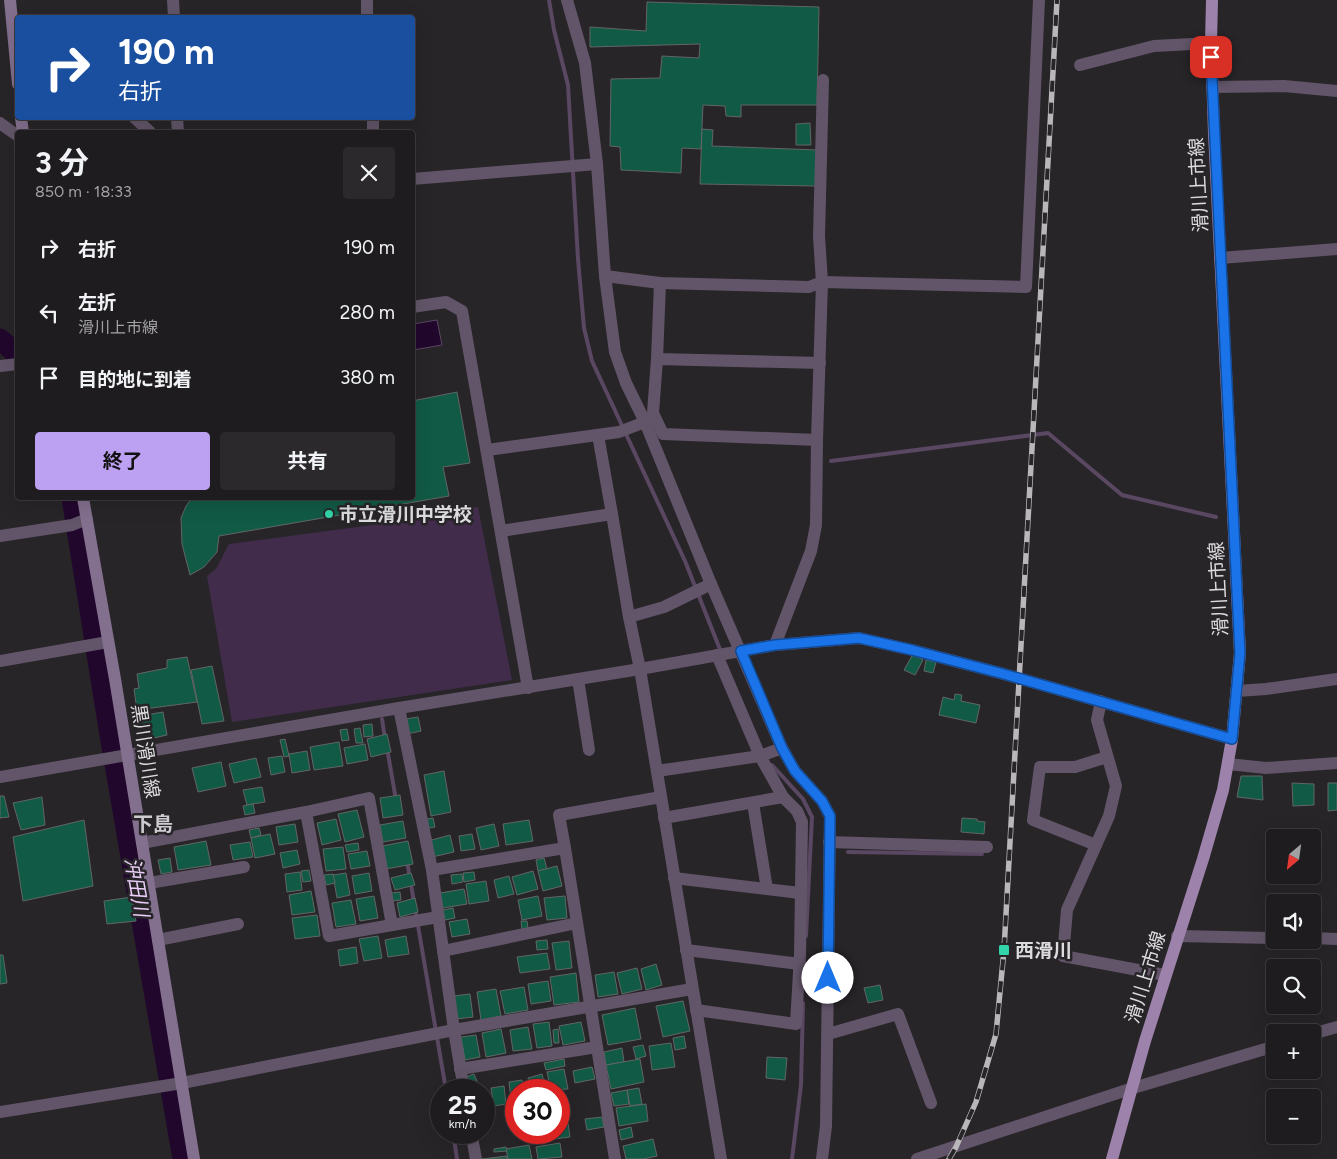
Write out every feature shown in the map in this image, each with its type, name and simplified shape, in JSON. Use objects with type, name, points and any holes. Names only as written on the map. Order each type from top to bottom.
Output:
[{"type":"main road","points":[[10,0],[15,38]]},
{"type":"main road","name":"滑川上市線","points":[[1112,1159],[1144,1041],[1203,859],[1223,790],[1232,739],[1237,691],[1240,653],[1212,87],[1212,0]]},
{"type":"main road","name":"黒川滑川線","points":[[83,500],[194,1159]]},
{"type":"street","points":[[173,0],[174,15]]},
{"type":"street","points":[[366,0],[367,15]]},
{"type":"street","points":[[567,0],[586,63],[597,164],[605,276],[616,352],[626,383],[645,422],[739,651],[782,748],[795,771],[822,801],[830,816],[828,842],[826,1126],[822,1159]]},
{"type":"street","points":[[605,276],[660,282],[809,287],[822,282],[1026,287],[1039,0]]},
{"type":"street","points":[[1080,65],[1154,46],[1211,42]]},
{"type":"street","points":[[775,645],[811,551],[816,525],[816,440],[822,282],[819,236],[823,80]]},
{"type":"street","points":[[1212,87],[1284,86],[1337,92]]},
{"type":"street","points":[[137,120],[148,130]]},
{"type":"street","points":[[0,123],[15,134]]},
{"type":"street","points":[[415,180],[597,164]]},
{"type":"street","points":[[1220,258],[1337,249]]},
{"type":"street","points":[[660,282],[653,413],[663,434],[816,440]]},
{"type":"street","points":[[415,307],[446,302],[462,311],[528,688]]},
{"type":"street","points":[[657,359],[820,363]]},
{"type":"street","points":[[0,366],[15,364]]},
{"type":"street","points":[[487,450],[619,432],[645,422]]},
{"type":"street","points":[[598,435],[629,617],[640,669],[721,1159]]},
{"type":"street","points":[[501,531],[612,514]]},
{"type":"street","points":[[0,536],[72,525],[87,519]]},
{"type":"street","points":[[629,617],[664,607],[711,584]]},
{"type":"street","points":[[0,777],[775,645],[859,638],[912,650],[1101,701],[1232,739]]},
{"type":"street","points":[[0,660],[108,642]]},
{"type":"street","points":[[696,1010],[796,1024],[800,964],[802,822],[797,811],[783,797],[760,756],[717,655]]},
{"type":"street","points":[[578,679],[589,750]]},
{"type":"street","points":[[1237,691],[1337,679]]},
{"type":"street","points":[[1101,701],[1096,720],[1116,786],[1109,816],[1067,910],[1063,956],[1165,975]]},
{"type":"street","points":[[399,708],[432,870],[462,1079]]},
{"type":"street","points":[[657,771],[760,756],[782,748]]},
{"type":"street","points":[[1096,845],[1033,820],[1040,767],[1075,767],[1107,757]]},
{"type":"street","points":[[1228,764],[1266,768],[1337,763]]},
{"type":"street","points":[[615,1159],[559,815],[661,796]]},
{"type":"street","points":[[664,818],[783,797]]},
{"type":"street","points":[[142,843],[369,798],[392,925]]},
{"type":"street","points":[[753,803],[767,889]]},
{"type":"street","points":[[306,812],[329,936],[438,917]]},
{"type":"street","points":[[828,842],[987,847]]},
{"type":"street","points":[[432,870],[565,848]]},
{"type":"street","points":[[149,883],[244,867]]},
{"type":"street","points":[[674,878],[800,893]]},
{"type":"street","points":[[443,951],[577,923]]},
{"type":"street","points":[[158,940],[238,924]]},
{"type":"street","points":[[1178,936],[1266,938]]},
{"type":"street","points":[[1321,938],[1337,939]]},
{"type":"street","points":[[686,950],[800,964]]},
{"type":"street","points":[[0,1112],[182,1083],[454,1030],[591,1008],[692,989]]},
{"type":"street","points":[[828,1034],[898,1014],[931,1103]]},
{"type":"street","points":[[1321,1031],[1337,1027]]},
{"type":"street","points":[[460,1069],[597,1047]]},
{"type":"street","points":[[918,1159],[1132,1088],[1266,1049]]},
{"type":"street","points":[[473,1144],[476,1159]]},
{"type":"shaded area","points":[[437,320],[442,345],[415,350],[415,324]]},
{"type":"shaded area","points":[[478,507],[512,680],[232,722],[207,576],[216,569],[229,544],[380,524]]},
{"type":"building","points":[[647,2],[819,7],[817,105],[741,105],[741,117],[726,116],[725,106],[703,105],[701,149],[682,148],[681,173],[621,170],[620,147],[610,146],[611,79],[660,78],[662,56],[699,58],[700,44],[590,47],[590,27],[646,31]]},
{"type":"building","points":[[810,123],[811,145],[796,145],[796,124]]},
{"type":"building","points":[[702,129],[713,130],[712,146],[817,150],[817,186],[700,184]]},
{"type":"building","points":[[457,392],[470,463],[443,467],[449,496],[219,536],[217,552],[204,567],[190,575],[182,544],[181,518],[190,500],[415,500],[415,400]]},
{"type":"building","points":[[913,654],[923,660],[915,675],[904,670]]},
{"type":"building","points":[[187,657],[197,702],[137,710],[134,689],[139,688],[137,674],[167,668],[167,660]]},
{"type":"building","points":[[926,660],[936,662],[933,673],[924,671]]},
{"type":"building","points":[[212,666],[224,721],[202,724],[191,670]]},
{"type":"building","points":[[955,694],[962,695],[961,701],[980,705],[976,723],[939,715],[943,697],[954,700]]},
{"type":"building","points":[[163,712],[167,735],[149,739],[146,724],[137,726],[135,717]]},
{"type":"building","points":[[418,717],[421,731],[407,734],[405,719]]},
{"type":"building","points":[[372,724],[373,736],[364,737],[363,725]]},
{"type":"building","points":[[360,728],[363,743],[356,743],[354,729]]},
{"type":"building","points":[[347,729],[349,740],[342,741],[340,730]]},
{"type":"building","points":[[387,734],[391,752],[371,757],[367,739]]},
{"type":"building","points":[[285,739],[289,756],[284,757],[280,740]]},
{"type":"building","points":[[339,742],[343,766],[314,770],[310,747]]},
{"type":"building","points":[[365,744],[368,760],[347,764],[344,748]]},
{"type":"building","points":[[307,751],[310,770],[292,773],[289,754]]},
{"type":"building","points":[[282,756],[285,772],[271,775],[268,758]]},
{"type":"building","points":[[256,758],[261,777],[234,783],[229,764]]},
{"type":"building","points":[[221,762],[226,786],[198,792],[192,768]]},
{"type":"building","points":[[444,771],[451,812],[431,816],[424,775]]},
{"type":"building","points":[[1241,776],[1262,776],[1263,800],[1237,797]]},
{"type":"building","points":[[1292,783],[1314,784],[1314,805],[1293,806]]},
{"type":"building","points":[[1328,783],[1337,783],[1337,810],[1328,811]]},
{"type":"building","points":[[262,787],[265,802],[247,805],[243,790]]},
{"type":"building","points":[[400,795],[403,815],[383,818],[380,798]]},
{"type":"building","points":[[0,796],[4,796],[9,817],[0,818]]},
{"type":"building","points":[[42,797],[45,825],[21,830],[13,803]]},
{"type":"building","points":[[253,804],[255,813],[245,815],[243,806]]},
{"type":"building","points":[[357,810],[364,837],[345,842],[338,814]]},
{"type":"building","points":[[433,818],[435,827],[424,829],[422,820]]},
{"type":"building","points":[[962,818],[977,819],[977,821],[985,822],[984,834],[961,832]]},
{"type":"building","points":[[336,819],[341,840],[322,845],[317,823]]},
{"type":"building","points":[[84,820],[93,886],[23,901],[13,837]]},
{"type":"building","points":[[529,820],[533,841],[506,845],[503,824]]},
{"type":"building","points":[[403,821],[406,838],[383,842],[380,825]]},
{"type":"building","points":[[295,824],[298,842],[279,845],[276,827]]},
{"type":"building","points":[[494,824],[499,846],[481,850],[476,828]]},
{"type":"building","points":[[259,828],[261,835],[251,838],[249,830]]},
{"type":"building","points":[[270,834],[275,854],[255,858],[251,838]]},
{"type":"building","points":[[472,834],[475,849],[461,851],[459,836]]},
{"type":"building","points":[[450,835],[454,852],[432,857],[428,841]]},
{"type":"building","points":[[206,841],[211,865],[178,870],[174,847]]},
{"type":"building","points":[[408,841],[413,864],[386,869],[382,846]]},
{"type":"building","points":[[250,842],[253,857],[233,860],[230,845]]},
{"type":"building","points":[[358,843],[359,850],[347,852],[345,845]]},
{"type":"building","points":[[343,847],[346,869],[326,871],[323,849]]},
{"type":"building","points":[[297,850],[300,864],[283,868],[280,853]]},
{"type":"building","points":[[367,851],[370,866],[351,869],[348,854]]},
{"type":"building","points":[[170,858],[172,872],[161,874],[158,860]]},
{"type":"building","points":[[544,858],[547,869],[538,871],[536,860]]},
{"type":"building","points":[[557,866],[562,886],[543,891],[538,871]]},
{"type":"building","points":[[309,870],[311,881],[303,882],[301,871]]},
{"type":"building","points":[[533,871],[538,889],[517,895],[512,877]]},
{"type":"building","points":[[300,872],[302,890],[287,892],[285,874]]},
{"type":"building","points":[[474,872],[475,880],[464,882],[463,873]]},
{"type":"building","points":[[346,873],[350,895],[337,898],[333,875]]},
{"type":"building","points":[[369,873],[372,891],[355,894],[352,876]]},
{"type":"building","points":[[411,873],[415,885],[395,890],[391,878]]},
{"type":"building","points":[[333,874],[335,883],[326,885],[324,875]]},
{"type":"building","points":[[462,874],[463,882],[452,884],[451,875]]},
{"type":"building","points":[[509,876],[514,894],[498,898],[494,880]]},
{"type":"building","points":[[486,881],[489,901],[469,904],[466,884]]},
{"type":"building","points":[[464,889],[467,904],[443,908],[440,893]]},
{"type":"building","points":[[311,891],[315,912],[292,915],[289,895]]},
{"type":"building","points":[[400,892],[401,900],[393,901],[391,893]]},
{"type":"building","points":[[374,896],[378,918],[360,921],[356,899]]},
{"type":"building","points":[[538,896],[542,916],[522,920],[518,900]]},
{"type":"building","points":[[565,896],[567,918],[547,920],[544,898]]},
{"type":"building","points":[[132,897],[136,921],[107,924],[104,901]]},
{"type":"building","points":[[415,898],[418,912],[400,917],[397,903]]},
{"type":"building","points":[[351,900],[356,924],[336,927],[332,903]]},
{"type":"building","points":[[453,908],[455,918],[445,920],[443,910]]},
{"type":"building","points":[[317,915],[320,936],[295,939],[292,918]]},
{"type":"building","points":[[467,919],[470,934],[452,937],[449,922]]},
{"type":"building","points":[[521,921],[527,921],[528,929],[522,930]]},
{"type":"building","points":[[378,936],[382,958],[364,961],[359,939]]},
{"type":"building","points":[[406,936],[409,954],[388,957],[385,940]]},
{"type":"building","points":[[547,940],[548,949],[537,950],[536,941]]},
{"type":"building","points":[[569,941],[572,968],[556,970],[552,943]]},
{"type":"building","points":[[356,947],[358,963],[340,966],[338,950]]},
{"type":"building","points":[[547,953],[550,969],[520,973],[517,957]]},
{"type":"building","points":[[0,955],[3,955],[7,983],[0,984]]},
{"type":"building","points":[[656,964],[662,985],[646,990],[641,969]]},
{"type":"building","points":[[637,968],[642,989],[622,994],[617,973]]},
{"type":"building","points":[[614,972],[618,994],[598,997],[595,975]]},
{"type":"building","points":[[576,973],[579,1002],[554,1005],[550,977]]},
{"type":"building","points":[[548,981],[551,1001],[531,1004],[528,984]]},
{"type":"building","points":[[880,985],[883,1000],[868,1003],[864,988]]},
{"type":"building","points":[[524,987],[528,1010],[505,1014],[500,991]]},
{"type":"building","points":[[496,989],[501,1016],[481,1020],[477,992]]},
{"type":"building","points":[[470,994],[473,1017],[456,1019],[453,996]]},
{"type":"building","points":[[683,1001],[690,1031],[663,1037],[656,1006]]},
{"type":"building","points":[[635,1008],[641,1039],[608,1045],[602,1015]]},
{"type":"building","points":[[549,1022],[552,1046],[537,1048],[533,1024]]},
{"type":"building","points":[[581,1022],[585,1041],[563,1045],[559,1026]]},
{"type":"building","points":[[528,1027],[532,1049],[513,1051],[510,1030]]},
{"type":"building","points":[[501,1029],[506,1053],[486,1057],[482,1033]]},
{"type":"building","points":[[558,1029],[559,1043],[554,1043],[553,1030]]},
{"type":"building","points":[[476,1035],[480,1057],[465,1060],[461,1037]]},
{"type":"building","points":[[684,1036],[686,1048],[675,1050],[673,1038]]},
{"type":"building","points":[[671,1043],[675,1067],[652,1070],[649,1046]]},
{"type":"building","points":[[643,1045],[646,1056],[636,1059],[633,1047]]},
{"type":"building","points":[[622,1048],[624,1062],[606,1065],[604,1052]]},
{"type":"building","points":[[767,1057],[787,1058],[785,1080],[766,1078]]},
{"type":"building","points":[[564,1059],[565,1066],[546,1070],[544,1063]]},
{"type":"building","points":[[640,1059],[644,1082],[611,1089],[606,1065]]},
{"type":"building","points":[[592,1067],[595,1079],[575,1083],[573,1071]]},
{"type":"building","points":[[564,1069],[566,1079],[549,1079],[547,1072]]},
{"type":"building","points":[[474,1074],[476,1079],[467,1079],[466,1077]]},
{"type":"building","points":[[542,1074],[543,1079],[528,1079]]},
{"type":"building","points":[[504,1086],[505,1104],[495,1106],[495,1087]]},
{"type":"building","points":[[639,1088],[642,1104],[630,1106],[627,1090]]},
{"type":"building","points":[[627,1090],[629,1104],[614,1106],[611,1093]]},
{"type":"building","points":[[646,1104],[648,1121],[619,1126],[616,1108]]},
{"type":"building","points":[[602,1117],[604,1127],[587,1130],[585,1119]]},
{"type":"building","points":[[631,1127],[633,1137],[621,1140],[619,1130]]},
{"type":"building","points":[[653,1139],[657,1156],[643,1159],[626,1159],[623,1146]]},
{"type":"building","points":[[560,1144],[562,1157],[538,1159],[536,1147]]},
{"type":"building","points":[[529,1145],[532,1159],[508,1159],[506,1149]]},
{"type":"building","points":[[506,1147],[507,1151],[494,1152],[494,1149]]},
{"type":"building","points":[[507,1156],[507,1159],[482,1159]]},
{"type":"waterway","points":[[549,0],[554,30],[568,85],[578,259],[584,328],[592,361],[685,561],[721,652]]},
{"type":"waterway","name":"沖田川","points":[[0,339],[14,352]]},
{"type":"waterway","points":[[831,461],[1048,433],[1122,495],[1216,517]]},
{"type":"waterway","name":"沖田川","points":[[72,500],[110,735],[183,1159]]},
{"type":"waterway","points":[[382,719],[385,739]]},
{"type":"waterway","points":[[387,748],[396,800]]},
{"type":"waterway","points":[[772,765],[803,799],[812,817],[806,936]]},
{"type":"waterway","points":[[848,852],[982,854]]},
{"type":"waterway","points":[[407,861],[444,1079]]},
{"type":"waterway","points":[[792,1159],[801,1085],[803,1003]]},
{"type":"waterway","points":[[455,1144],[457,1159]]},
{"type":"railway","points":[[949,1159],[976,1102],[996,1034],[1004,950],[1057,0]]},
{"type":"place","name":"市立滑川中学校","points":[[329,514]]},
{"type":"place","name":"西滑川","points":[[1004,950]]},
{"type":"district","name":"下島","points":[[153,824]]},
{"type":"route","points":[[828,978],[828,842],[830,816],[822,801],[795,771],[782,748],[741,651],[775,645],[859,638],[1000,673],[1232,739],[1240,653],[1220,276],[1211,57]]}]
